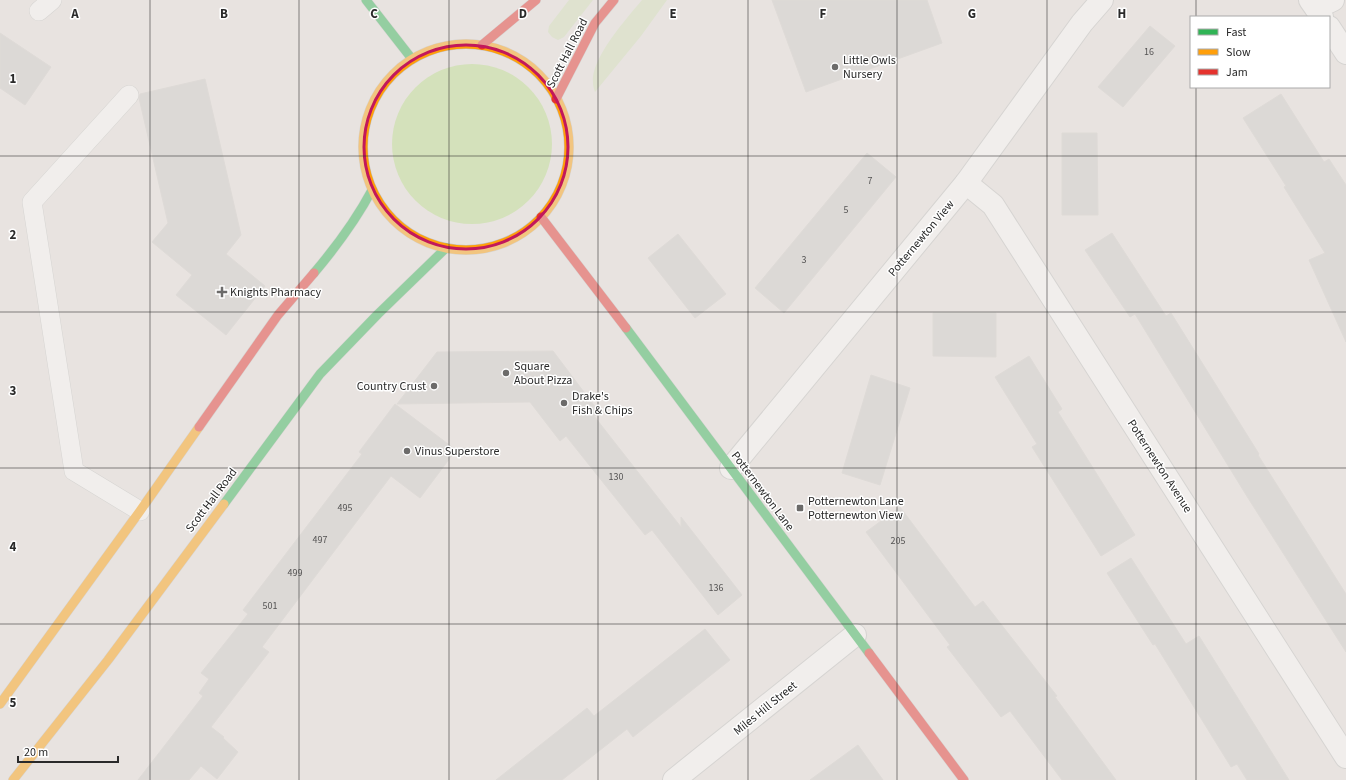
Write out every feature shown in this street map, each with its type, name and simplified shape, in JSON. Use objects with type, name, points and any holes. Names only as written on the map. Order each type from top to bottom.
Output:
[{"type":"main road","points":[[366,0],[412,59]]},
{"type":"main road","points":[[482,45],[536,0]]},
{"type":"main road","name":"Scott Hall Road","points":[[556,99],[595,23],[614,0]]},
{"type":"main road","points":[[465,44],[482,45],[507,53],[528,66],[545,82],[556,99],[562,109],[567,125],[568,150],[566,171],[556,196],[541,217],[521,234],[493,246],[468,250],[446,248],[414,236],[400,226],[382,207],[372,190],[366,169],[363,146],[366,120],[380,90],[393,74],[412,59],[443,46],[465,44]]},
{"type":"main road","points":[[0,704],[140,511],[278,315],[333,250],[359,214],[372,190]]},
{"type":"main road","name":"Potternewton Lane","points":[[541,217],[636,340],[964,780]]},
{"type":"main road","name":"Scott Hall Road","points":[[13,780],[108,660],[320,374],[378,314],[446,248]]},
{"type":"street","name":"Potternewton View","points":[[731,468],[966,183],[1082,23],[1102,0]]},
{"type":"street","points":[[1330,29],[1346,53]]},
{"type":"street","name":"Potternewton Avenue","points":[[966,183],[993,205],[1346,757]]},
{"type":"street","name":"Miles Hill Street","points":[[674,780],[855,635]]},
{"type":"lane","points":[[129,95],[32,202],[74,471],[140,511]]},
{"type":"highlighted area","points":[[465,44],[507,53],[528,66],[545,82],[562,109],[567,125],[568,150],[566,171],[556,196],[541,217],[521,234],[493,246],[468,250],[432,244],[414,236],[388,216],[372,190],[363,146],[366,119],[376,96],[393,73],[428,51]]},
{"type":"green space","points":[[569,0],[593,0],[564,37],[558,40],[552,37],[548,32],[549,26]]},
{"type":"green space","points":[[642,0],[667,0],[641,36],[595,92],[593,84],[597,62],[611,39]]},
{"type":"green space","points":[[480,64],[495,67],[510,73],[529,87],[539,99],[546,113],[551,128],[551,160],[546,175],[539,189],[529,201],[517,211],[495,221],[480,224],[464,224],[449,221],[427,211],[415,201],[405,189],[393,160],[392,136],[395,121],[405,99],[415,87],[427,77],[456,65]]},
{"type":"building","name":"Little Owls Nursery","points":[[772,0],[927,0],[942,43],[806,92]]},
{"type":"building","points":[[1150,26],[1175,46],[1123,107],[1098,87]]},
{"type":"building","points":[[0,33],[51,67],[25,105],[0,88]]},
{"type":"building","points":[[205,79],[241,235],[226,254],[265,286],[226,335],[176,295],[192,275],[152,242],[168,223],[139,98],[140,94]]},
{"type":"building","points":[[1281,94],[1324,162],[1329,159],[1346,185],[1346,342],[1309,260],[1325,253],[1284,187],[1286,186],[1243,118]]},
{"type":"building","points":[[1062,133],[1097,133],[1098,215],[1062,215]]},
{"type":"building","points":[[867,153],[896,177],[784,313],[755,288]]},
{"type":"building","points":[[1112,233],[1166,316],[1171,313],[1259,454],[1258,455],[1346,594],[1346,652],[1248,498],[1135,314],[1130,317],[1085,250]]},
{"type":"building","points":[[678,234],[726,294],[695,318],[648,258]]},
{"type":"building","points":[[933,313],[996,313],[996,357],[933,356]]},
{"type":"building","points":[[553,351],[599,412],[594,416],[681,527],[681,517],[742,595],[718,615],[652,530],[645,535],[566,436],[560,441],[530,402],[397,404],[437,352]]},
{"type":"building","points":[[1029,356],[1062,409],[1058,412],[1135,535],[1101,556],[1032,447],[1037,444],[995,377]]},
{"type":"building","points":[[871,375],[910,388],[880,485],[842,473]]},
{"type":"building","points":[[395,404],[456,450],[420,498],[391,476],[262,647],[269,652],[211,727],[224,737],[223,738],[238,752],[217,779],[201,766],[189,780],[138,780],[203,696],[199,693],[209,679],[201,673],[248,614],[243,610],[362,454],[359,452]]},
{"type":"building","points":[[900,507],[975,607],[983,601],[1057,696],[1055,697],[1116,780],[1062,780],[1010,711],[1001,717],[947,647],[950,645],[866,532]]},
{"type":"building","points":[[1131,558],[1186,644],[1199,636],[1289,780],[1247,780],[1237,764],[1231,767],[1155,644],[1153,645],[1107,573]]},
{"type":"building","points":[[705,629],[730,660],[633,737],[627,729],[562,780],[496,780],[587,708],[594,716]]},
{"type":"building","points":[[858,745],[883,780],[810,780]]},
{"type":"traffic: fast","points":[[366,0],[412,59]]},
{"type":"traffic: fast","points":[[314,273],[345,233],[372,190]]},
{"type":"traffic: fast","points":[[224,504],[320,374],[378,314],[446,248]]},
{"type":"traffic: fast","points":[[626,328],[869,653]]},
{"type":"traffic: slow","points":[[466,44],[486,46],[505,52],[531,68],[545,82],[561,108],[567,127],[569,147],[567,167],[561,186],[545,212],[531,226],[505,242],[486,248],[466,250],[446,248],[427,242],[401,226],[387,212],[371,186],[365,167],[363,147],[365,127],[371,108],[387,82],[401,68],[427,52],[446,46],[466,44]]},
{"type":"traffic: slow","points":[[0,704],[199,427]]},
{"type":"traffic: slow","points":[[13,780],[108,660],[224,504]]},
{"type":"traffic: jam","points":[[482,45],[536,0]]},
{"type":"traffic: jam","points":[[556,99],[595,23],[614,0]]},
{"type":"traffic: jam","points":[[541,217],[626,328]]},
{"type":"traffic: jam","points":[[199,427],[278,315],[314,273]]},
{"type":"traffic: jam","points":[[869,653],[964,780]]},
{"type":"place","name":"Little Owls Nursery","points":[[835,67]]},
{"type":"place","name":"Knights Pharmacy","points":[[222,292]]},
{"type":"place","name":"Square About Pizza","points":[[506,373]]},
{"type":"place","name":"Country Crust","points":[[434,386]]},
{"type":"place","name":"Drake's Fish & Chips","points":[[564,403]]},
{"type":"place","name":"Vinus Superstore","points":[[407,451]]},
{"type":"place","name":"Potternewton Lane Potternewton View","points":[[800,508]]}]
